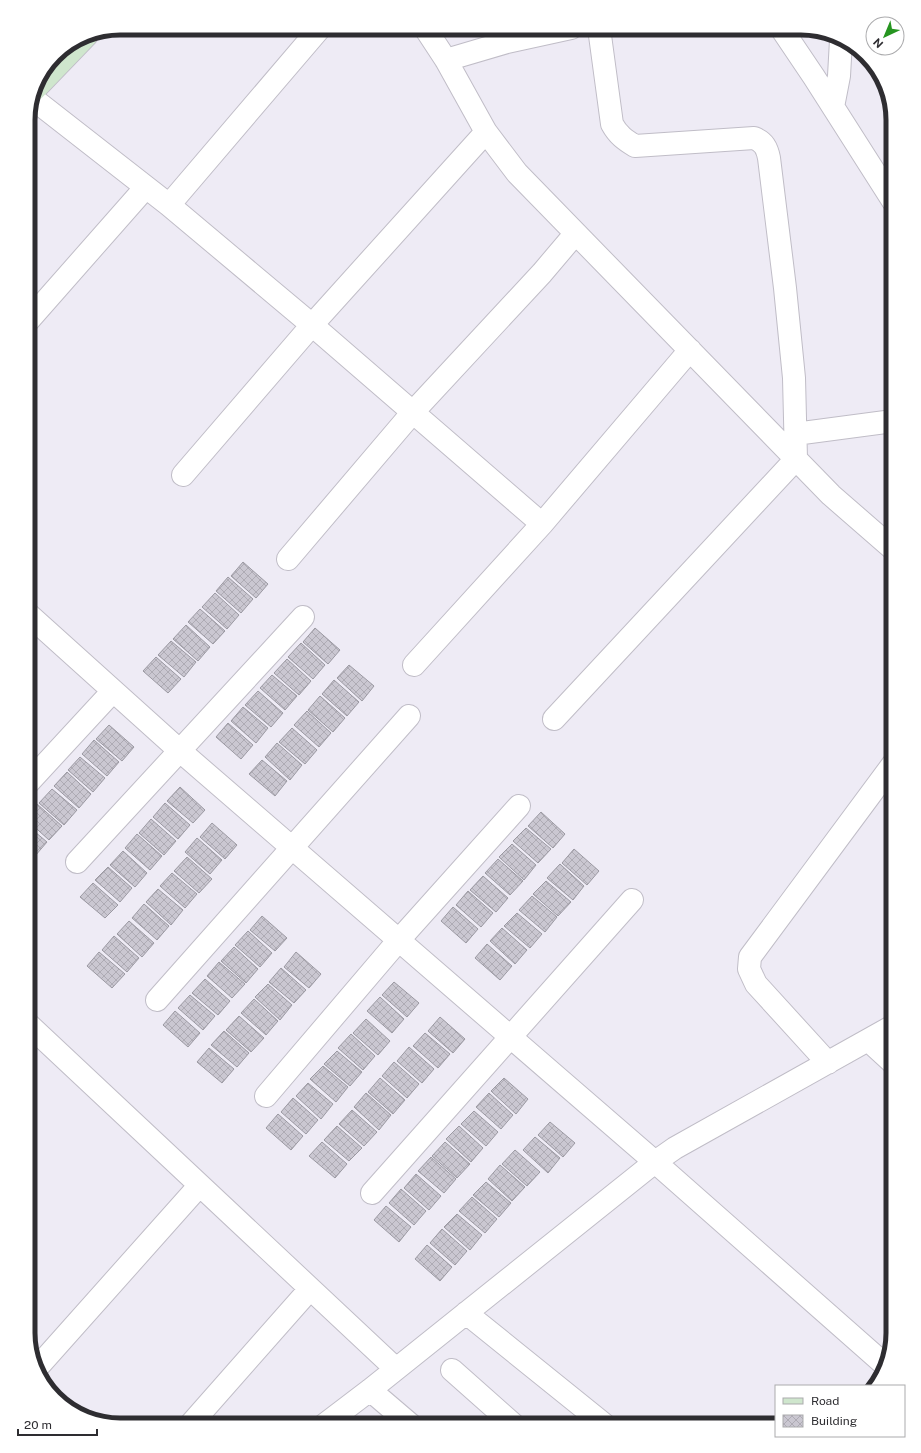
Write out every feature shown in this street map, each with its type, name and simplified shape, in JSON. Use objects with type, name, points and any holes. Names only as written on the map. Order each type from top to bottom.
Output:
[{"type":"street","points":[[169,205],[314,35]]},
{"type":"street","points":[[430,35],[486,132],[517,173],[831,495],[886,543]]},
{"type":"street","points":[[446,60],[507,42],[539,35]]},
{"type":"street","points":[[554,719],[796,459],[794,378],[773,188],[767,149],[760,141],[754,138],[635,146],[623,140],[612,124],[600,35]]},
{"type":"street","points":[[786,35],[886,191]]},
{"type":"street","points":[[833,107],[839,76],[841,45]]},
{"type":"street","points":[[47,76],[74,48]]},
{"type":"street","points":[[37,102],[169,205],[413,412],[542,524]]},
{"type":"street","points":[[183,475],[312,326],[486,132]]},
{"type":"street","points":[[35,313],[146,187]]},
{"type":"street","points":[[288,559],[413,412],[542,273],[575,234]]},
{"type":"street","points":[[414,665],[542,524],[690,350]]},
{"type":"street","points":[[795,434],[886,422]]},
{"type":"street","points":[[77,862],[179,750],[304,617]]},
{"type":"street","points":[[35,620],[179,750],[655,1162],[881,1361]]},
{"type":"street","points":[[35,775],[113,691]]},
{"type":"street","points":[[157,1000],[409,716]]},
{"type":"street","points":[[828,1063],[756,984],[749,969],[750,957],[886,773]]},
{"type":"street","points":[[266,1096],[398,941],[519,806]]},
{"type":"street","points":[[372,1193],[632,900]]},
{"type":"street","points":[[333,1418],[655,1162],[675,1148],[886,1030]]},
{"type":"street","points":[[35,1031],[199,1186],[396,1369]]},
{"type":"street","points":[[869,1041],[886,1057]]},
{"type":"street","points":[[41,1363],[199,1186]]},
{"type":"street","points":[[196,1418],[310,1289]]},
{"type":"street","points":[[466,1313],[596,1418]]},
{"type":"street","points":[[452,1370],[506,1418]]},
{"type":"street","points":[[370,1390],[403,1418]]},
{"type":"building","points":[[243,562],[268,584],[256,598],[231,576]]},
{"type":"building","points":[[228,577],[253,599],[241,613],[216,591]]},
{"type":"building","points":[[215,593],[239,615],[227,629],[202,607]]},
{"type":"building","points":[[200,609],[225,631],[213,644],[188,622]]},
{"type":"building","points":[[186,625],[210,647],[198,661],[173,639]]},
{"type":"building","points":[[315,628],[340,650],[328,664],[303,642]]},
{"type":"building","points":[[171,641],[196,662],[184,677],[158,655]]},
{"type":"building","points":[[301,643],[325,665],[313,679],[288,657]]},
{"type":"building","points":[[156,657],[181,679],[168,693],[143,671]]},
{"type":"building","points":[[287,659],[311,681],[299,695],[274,673]]},
{"type":"building","points":[[349,665],[374,686],[362,701],[337,678]]},
{"type":"building","points":[[272,675],[297,696],[285,710],[260,688]]},
{"type":"building","points":[[334,680],[359,702],[347,716],[322,694]]},
{"type":"building","points":[[258,691],[283,713],[271,727],[245,705]]},
{"type":"building","points":[[320,696],[345,718],[333,732],[308,710]]},
{"type":"building","points":[[243,707],[268,728],[256,743],[231,721]]},
{"type":"building","points":[[307,711],[331,733],[319,747],[294,725]]},
{"type":"building","points":[[228,723],[253,745],[241,759],[216,737]]},
{"type":"building","points":[[109,725],[134,747],[122,761],[96,739]]},
{"type":"building","points":[[292,728],[317,750],[305,764],[279,742]]},
{"type":"building","points":[[94,740],[119,762],[107,776],[82,754]]},
{"type":"building","points":[[277,743],[302,765],[290,780],[265,757]]},
{"type":"building","points":[[80,757],[105,778],[93,792],[68,770]]},
{"type":"building","points":[[262,760],[287,781],[275,796],[249,774]]},
{"type":"building","points":[[67,772],[91,794],[79,808],[54,786]]},
{"type":"building","points":[[180,787],[205,810],[193,823],[167,801]]},
{"type":"building","points":[[52,789],[77,810],[64,825],[39,803]]},
{"type":"building","points":[[165,803],[190,825],[178,839],[153,817]]},
{"type":"building","points":[[37,804],[62,826],[49,840],[35,827],[35,806]]},
{"type":"building","points":[[541,812],[565,834],[553,848],[528,826]]},
{"type":"building","points":[[151,819],[176,841],[164,855],[139,833]]},
{"type":"building","points":[[212,823],[237,845],[225,859],[200,837]]},
{"type":"building","points":[[526,828],[551,849],[538,863],[513,841]]},
{"type":"building","points":[[35,832],[47,842],[35,856]]},
{"type":"building","points":[[137,834],[162,856],[150,870],[125,848]]},
{"type":"building","points":[[197,838],[222,860],[210,874],[185,852]]},
{"type":"building","points":[[512,844],[536,865],[524,880],[499,857]]},
{"type":"building","points":[[574,849],[599,871],[587,885],[562,863]]},
{"type":"building","points":[[123,851],[147,873],[135,887],[110,865]]},
{"type":"building","points":[[187,857],[212,879],[199,893],[174,871]]},
{"type":"building","points":[[498,859],[523,881],[510,895],[485,873]]},
{"type":"building","points":[[560,864],[584,886],[573,900],[547,878]]},
{"type":"building","points":[[108,867],[132,888],[120,902],[95,880]]},
{"type":"building","points":[[172,873],[197,894],[185,908],[160,886]]},
{"type":"building","points":[[483,876],[508,898],[496,912],[470,890]]},
{"type":"building","points":[[546,881],[571,902],[558,916],[533,894]]},
{"type":"building","points":[[93,883],[118,905],[105,918],[80,897]]},
{"type":"building","points":[[158,889],[183,910],[171,925],[146,902]]},
{"type":"building","points":[[468,891],[493,913],[481,927],[456,905]]},
{"type":"building","points":[[532,896],[557,917],[545,932],[519,910]]},
{"type":"building","points":[[144,904],[169,926],[157,940],[132,918]]},
{"type":"building","points":[[453,907],[478,929],[466,943],[441,921]]},
{"type":"building","points":[[517,913],[542,934],[530,948],[504,926]]},
{"type":"building","points":[[262,916],[287,938],[275,951],[250,930]]},
{"type":"building","points":[[129,921],[154,943],[142,957],[117,934]]},
{"type":"building","points":[[502,928],[527,950],[515,964],[490,941]]},
{"type":"building","points":[[248,931],[272,953],[260,967],[235,945]]},
{"type":"building","points":[[114,936],[139,958],[127,972],[102,950]]},
{"type":"building","points":[[487,944],[512,966],[500,980],[475,958]]},
{"type":"building","points":[[234,947],[258,969],[246,983],[221,961]]},
{"type":"building","points":[[99,952],[125,974],[112,988],[87,966]]},
{"type":"building","points":[[296,952],[321,974],[309,988],[284,967]]},
{"type":"building","points":[[219,962],[245,984],[232,998],[207,976]]},
{"type":"building","points":[[281,968],[306,990],[294,1003],[269,982]]},
{"type":"building","points":[[205,979],[230,1001],[218,1015],[192,993]]},
{"type":"building","points":[[394,982],[419,1003],[407,1017],[382,995]]},
{"type":"building","points":[[268,984],[292,1005],[280,1020],[255,997]]},
{"type":"building","points":[[190,995],[215,1016],[203,1030],[178,1008]]},
{"type":"building","points":[[380,997],[404,1019],[392,1033],[367,1011]]},
{"type":"building","points":[[254,999],[278,1021],[266,1035],[241,1013]]},
{"type":"building","points":[[175,1011],[200,1033],[188,1047],[163,1025]]},
{"type":"building","points":[[239,1016],[264,1038],[251,1052],[226,1030]]},
{"type":"building","points":[[440,1017],[465,1039],[453,1053],[428,1031]]},
{"type":"building","points":[[366,1019],[390,1041],[378,1055],[353,1033]]},
{"type":"building","points":[[224,1031],[249,1053],[237,1067],[211,1045]]},
{"type":"building","points":[[425,1033],[450,1054],[438,1068],[413,1046]]},
{"type":"building","points":[[351,1034],[375,1056],[363,1070],[338,1048]]},
{"type":"building","points":[[409,1047],[434,1069],[422,1083],[397,1061]]},
{"type":"building","points":[[209,1048],[234,1069],[222,1083],[197,1062]]},
{"type":"building","points":[[337,1051],[362,1072],[350,1086],[324,1064]]},
{"type":"building","points":[[394,1062],[419,1084],[407,1098],[382,1076]]},
{"type":"building","points":[[323,1066],[348,1087],[336,1102],[310,1079]]},
{"type":"building","points":[[380,1078],[405,1100],[393,1114],[368,1092]]},
{"type":"building","points":[[504,1078],[528,1099],[516,1114],[491,1091]]},
{"type":"building","points":[[308,1083],[333,1104],[321,1119],[296,1096]]},
{"type":"building","points":[[366,1093],[391,1115],[379,1130],[354,1107]]},
{"type":"building","points":[[489,1093],[513,1115],[501,1129],[476,1107]]},
{"type":"building","points":[[293,1098],[318,1120],[306,1134],[281,1112]]},
{"type":"building","points":[[352,1110],[377,1132],[364,1146],[339,1124]]},
{"type":"building","points":[[474,1111],[498,1132],[486,1146],[461,1124]]},
{"type":"building","points":[[278,1114],[303,1136],[291,1150],[266,1128]]},
{"type":"building","points":[[550,1122],[575,1143],[563,1157],[538,1135]]},
{"type":"building","points":[[337,1126],[362,1148],[349,1161],[324,1140]]},
{"type":"building","points":[[459,1126],[483,1148],[471,1162],[446,1139]]},
{"type":"building","points":[[535,1137],[560,1158],[548,1173],[523,1150]]},
{"type":"building","points":[[322,1142],[347,1164],[335,1178],[309,1156]]},
{"type":"building","points":[[445,1142],[470,1164],[457,1178],[432,1156]]},
{"type":"building","points":[[515,1150],[540,1172],[527,1186],[502,1164]]},
{"type":"building","points":[[431,1157],[456,1179],[444,1193],[418,1171]]},
{"type":"building","points":[[500,1165],[525,1187],[512,1201],[488,1179]]},
{"type":"building","points":[[416,1174],[441,1196],[429,1210],[404,1188]]},
{"type":"building","points":[[486,1182],[511,1203],[499,1217],[473,1195]]},
{"type":"building","points":[[401,1189],[426,1211],[414,1225],[389,1203]]},
{"type":"building","points":[[472,1197],[497,1219],[485,1233],[459,1211]]},
{"type":"building","points":[[386,1206],[411,1227],[399,1242],[374,1220]]},
{"type":"building","points":[[457,1214],[482,1235],[470,1250],[444,1227]]},
{"type":"building","points":[[442,1229],[467,1251],[455,1265],[430,1243]]},
{"type":"building","points":[[427,1245],[452,1267],[440,1281],[415,1259]]}]
